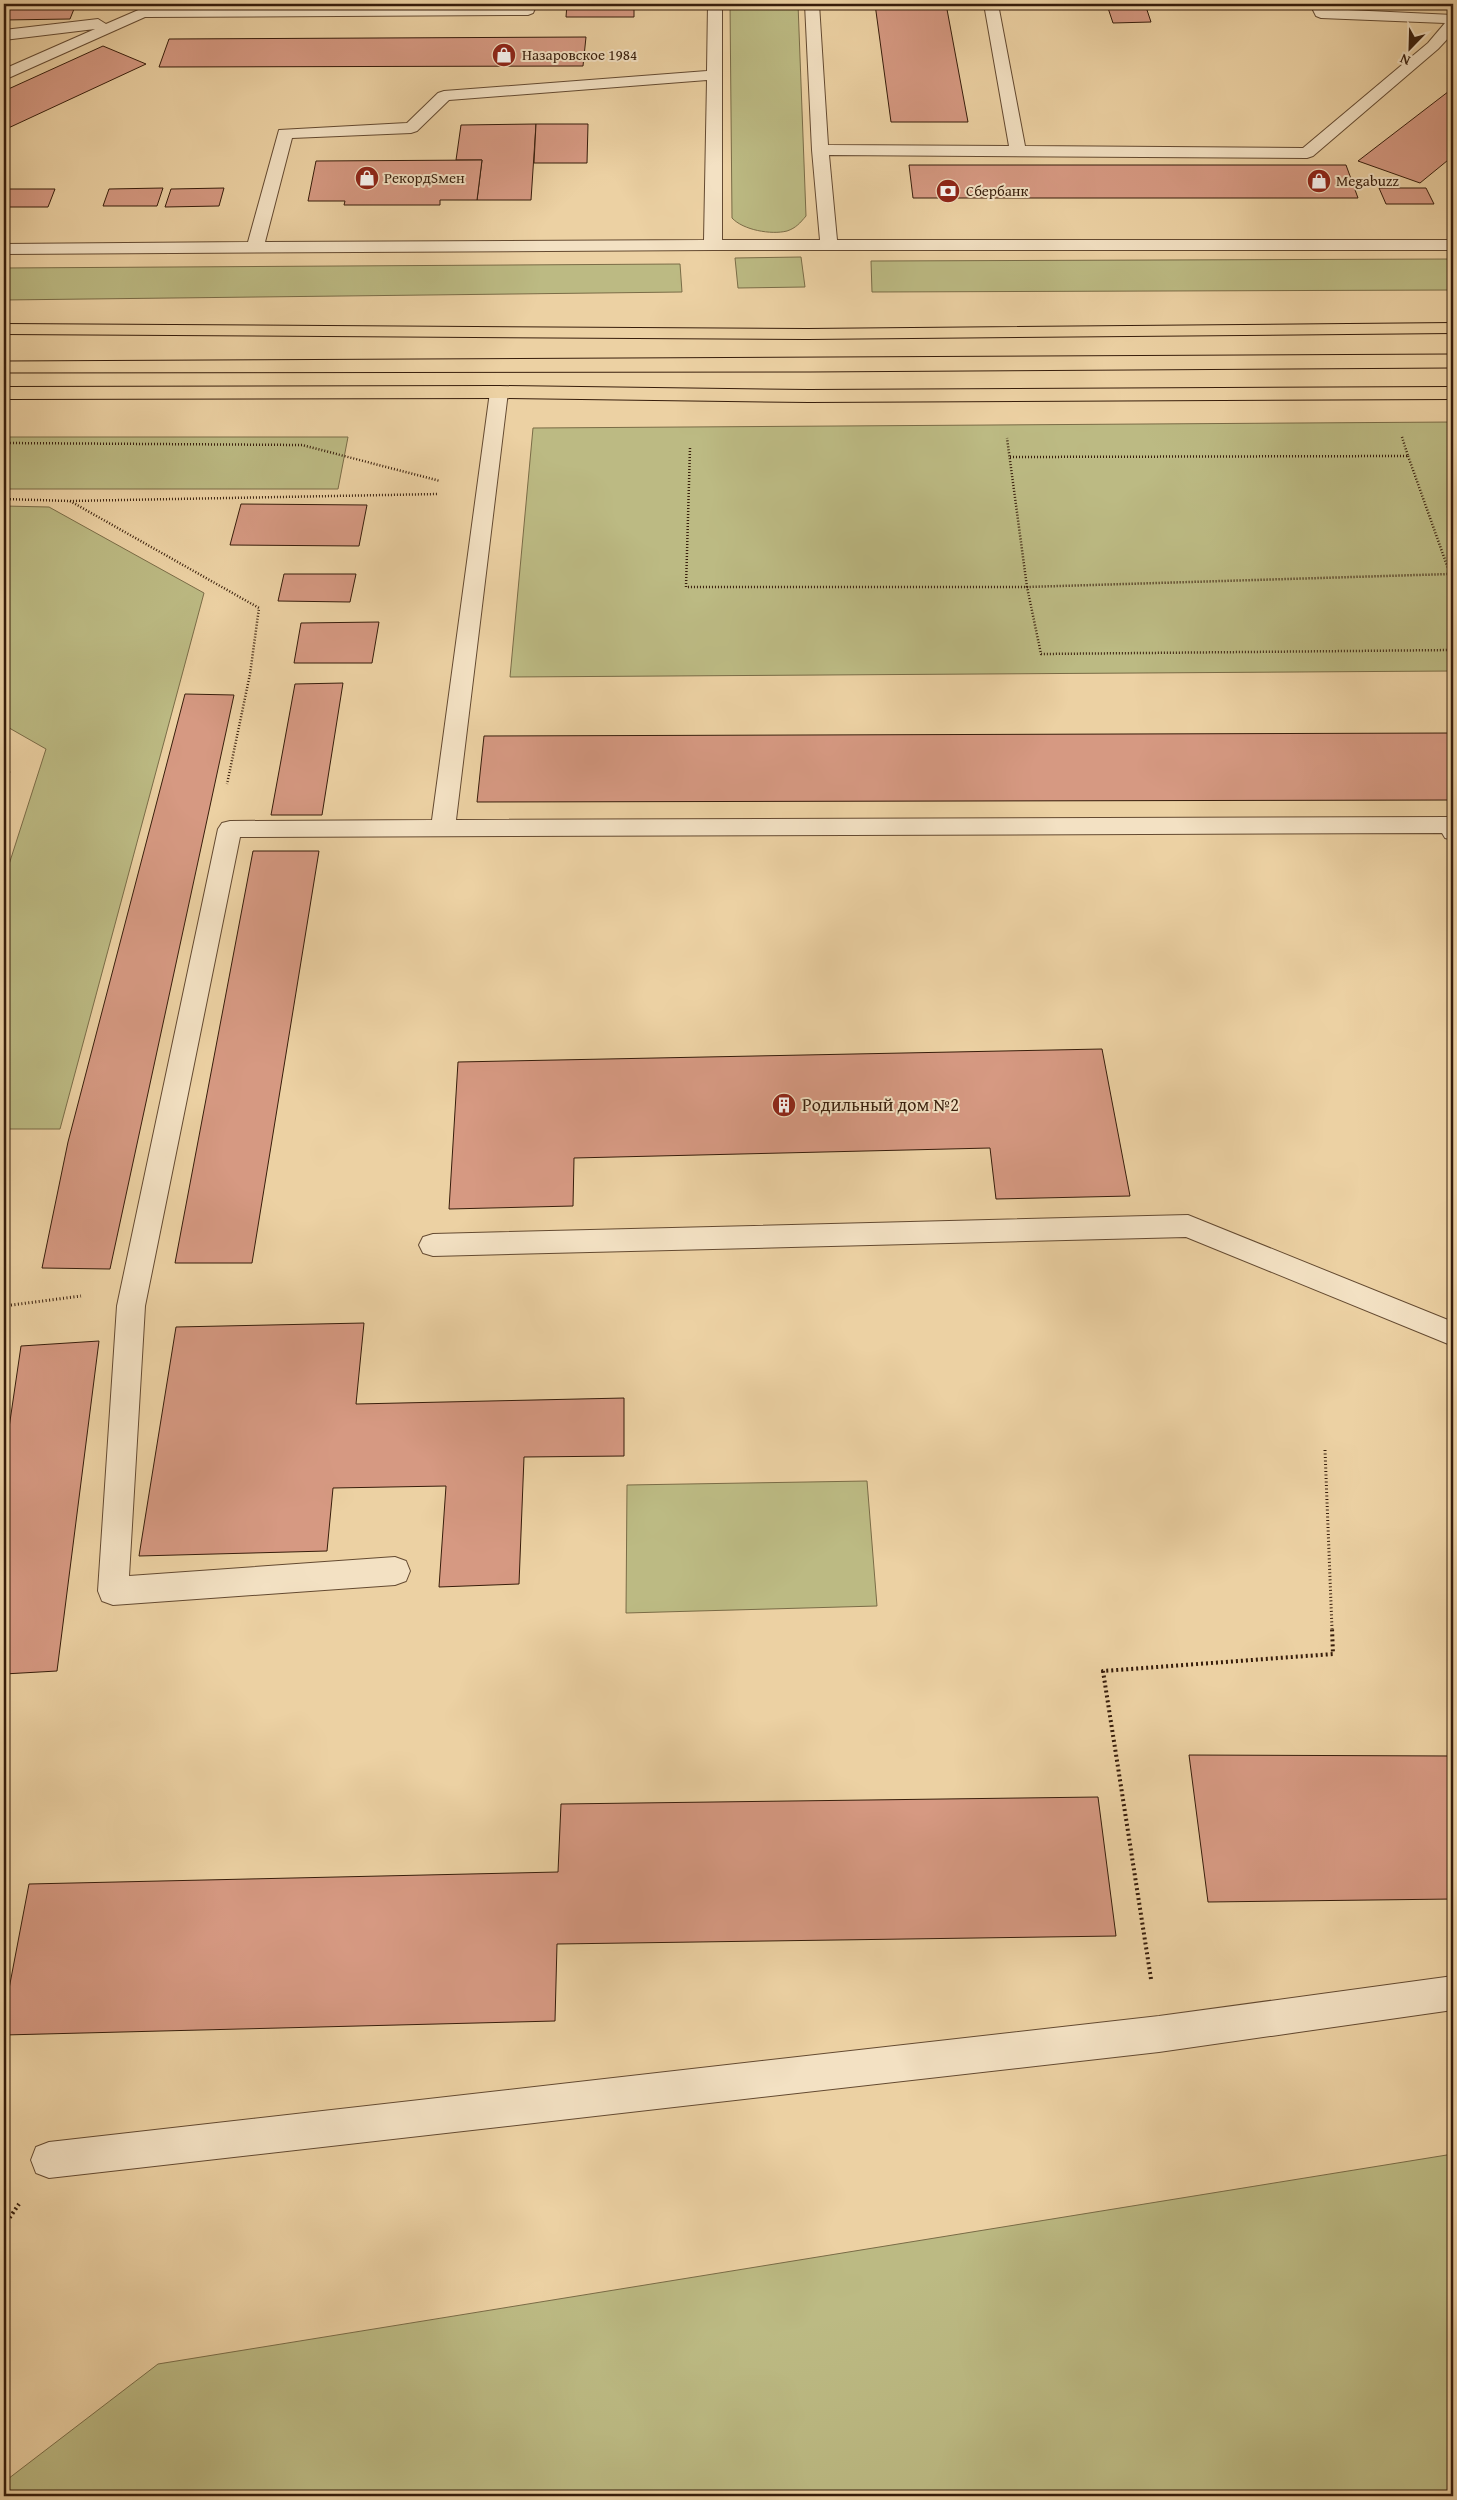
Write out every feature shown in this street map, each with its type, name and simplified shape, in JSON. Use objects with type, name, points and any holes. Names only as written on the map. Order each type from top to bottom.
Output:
[{"type":"highway","points":[[4,329],[817,334],[1453,328]]},
{"type":"highway","points":[[4,393],[499,392],[809,396],[1453,393]]},
{"type":"lane","points":[[4,35],[92,25],[143,13],[528,10],[530,4]]},
{"type":"lane","points":[[713,245],[715,4]]},
{"type":"lane","points":[[812,4],[820,150],[828,217],[829,245]]},
{"type":"lane","points":[[991,4],[1018,151]]},
{"type":"lane","points":[[1317,4],[1320,13],[1453,19]]},
{"type":"lane","points":[[92,25],[99,11]]},
{"type":"lane","points":[[4,75],[143,13]]},
{"type":"lane","points":[[820,150],[1307,152],[1433,46],[1453,24]]},
{"type":"lane","points":[[255,248],[285,133],[411,128],[444,96],[714,75]]},
{"type":"lane","points":[[4,249],[713,245],[1453,245]]},
{"type":"lane","points":[[443,828],[499,392]]},
{"type":"lane","points":[[395,1571],[113,1591],[131,1306],[230,829],[1451,825],[1453,832]]},
{"type":"lane","points":[[433,1245],[1188,1226],[1453,1334]]},
{"type":"lane","points":[[50,2160],[1159,2034],[1453,1993]]},
{"type":"path","points":[[1400,432],[1452,574],[1453,583]]},
{"type":"path","points":[[1006,434],[1027,587],[1041,654],[1453,650]]},
{"type":"path","points":[[4,443],[302,445],[487,493]]},
{"type":"path","points":[[690,448],[686,587],[1027,587],[1452,574]]},
{"type":"path","points":[[1010,458],[1408,456]]},
{"type":"path","points":[[4,499],[70,501],[487,493]]},
{"type":"path","points":[[4,770],[9,772],[4,790]]},
{"type":"path","points":[[1159,2034],[1103,1671],[1333,1654],[1325,1450]]},
{"type":"shaded area","points":[[730,4],[798,4],[806,216],[795,227],[787,231],[765,232],[743,226],[732,218]]},
{"type":"shaded area","points":[[801,257],[805,287],[738,288],[735,258]]},
{"type":"shaded area","points":[[1453,259],[1453,290],[872,292],[871,261]]},
{"type":"shaded area","points":[[680,264],[682,292],[4,300],[4,268]]},
{"type":"shaded area","points":[[1453,422],[1453,671],[510,677],[533,428]]},
{"type":"shaded area","points":[[4,437],[348,437],[338,489],[4,489]]},
{"type":"shaded area","points":[[4,506],[49,507],[204,593],[60,1129],[4,1129],[4,880],[46,749],[4,725]]},
{"type":"shaded area","points":[[867,1481],[877,1606],[626,1613],[627,1485]]},
{"type":"shaded area","points":[[1453,2154],[1453,2496],[4,2496],[4,2482],[158,2364]]},
{"type":"building","points":[[4,4],[76,4],[70,19],[4,20]]},
{"type":"building","points":[[567,4],[634,4],[634,17],[566,17]]},
{"type":"building","points":[[875,4],[946,4],[968,122],[891,122]]},
{"type":"building","points":[[1146,7],[1151,22],[1113,23],[1108,8]]},
{"type":"building","points":[[586,37],[583,66],[159,67],[169,39]]},
{"type":"building","points":[[103,46],[146,64],[4,130],[4,91]]},
{"type":"building","points":[[1453,88],[1453,156],[1420,183],[1358,161]]},
{"type":"building","points":[[536,124],[531,200],[477,200],[482,160],[456,160],[461,125]]},
{"type":"building","points":[[536,124],[588,124],[587,163],[534,163]]},
{"type":"building","points":[[482,160],[477,200],[440,200],[440,205],[344,205],[345,201],[308,201],[316,161]]},
{"type":"building","points":[[909,165],[1346,165],[1358,198],[913,198]]},
{"type":"building","points":[[163,188],[157,206],[103,206],[109,189]]},
{"type":"building","points":[[224,188],[219,206],[165,207],[171,189]]},
{"type":"building","points":[[1379,188],[1426,188],[1434,204],[1386,204]]},
{"type":"building","points":[[4,189],[55,189],[48,207],[4,207]]},
{"type":"building","points":[[241,504],[367,505],[359,546],[230,545]]},
{"type":"building","points":[[284,574],[356,574],[350,602],[278,601]]},
{"type":"building","points":[[379,622],[372,663],[294,663],[301,623]]},
{"type":"building","points":[[343,683],[322,815],[271,815],[295,684]]},
{"type":"building","points":[[185,694],[234,695],[110,1269],[42,1268],[68,1142]]},
{"type":"building","points":[[1453,733],[1453,800],[477,802],[484,736]]},
{"type":"building","points":[[253,851],[319,851],[252,1263],[175,1263]]},
{"type":"building","name":"Родильный дом №2","points":[[1102,1049],[1130,1196],[996,1199],[990,1148],[574,1158],[573,1206],[449,1209],[458,1062]]},
{"type":"building","points":[[364,1323],[356,1404],[624,1398],[624,1456],[524,1457],[519,1584],[439,1587],[446,1486],[333,1488],[327,1551],[139,1556],[176,1327]]},
{"type":"building","points":[[99,1341],[57,1671],[4,1674],[4,1462],[21,1346]]},
{"type":"building","points":[[1189,1755],[1453,1756],[1453,1899],[1208,1902]]},
{"type":"building","points":[[1098,1797],[1116,1936],[557,1944],[555,2021],[4,2035],[4,2015],[29,1884],[558,1872],[561,1804]]},
{"type":"tram line","points":[[4,361],[1453,354]]},
{"type":"tram line","points":[[4,373],[810,372],[1453,368]]},
{"type":"place","name":"Назаровское 1984","points":[[504,55]]},
{"type":"place","name":"РекордSмен","points":[[367,178]]},
{"type":"place","name":"Megabuzz","points":[[1319,181]]},
{"type":"place","name":"Сбербанк","points":[[948,191]]},
{"type":"place","name":"Родильный дом №2","points":[[784,1105]]}]
